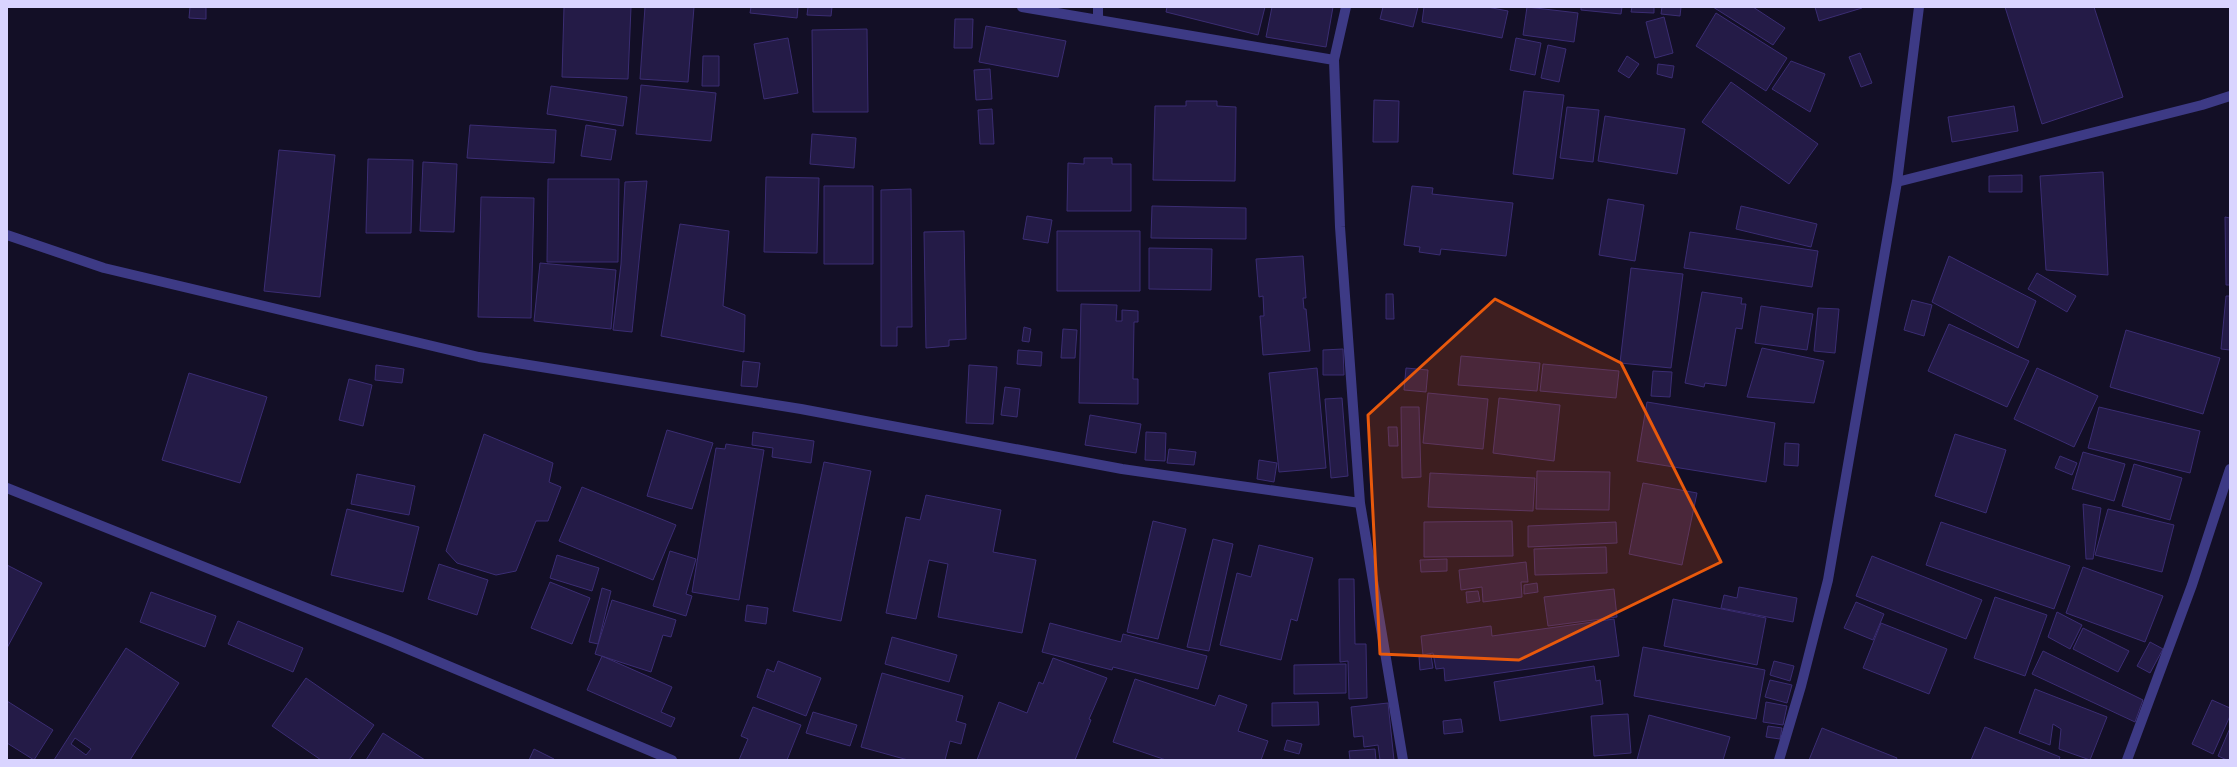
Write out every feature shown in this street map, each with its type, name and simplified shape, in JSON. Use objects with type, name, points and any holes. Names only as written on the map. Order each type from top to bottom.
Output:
[{"type":"street","points":[[1022,7],[1334,60]]},
{"type":"street","points":[[1098,7],[1098,20]]},
{"type":"street","points":[[1346,7],[1334,60],[1340,227],[1360,503],[1403,760]]},
{"type":"street","points":[[1779,760],[1801,686],[1828,580],[1897,182],[1919,7]]},
{"type":"street","points":[[1897,182],[2202,105],[2230,96]]},
{"type":"street","points":[[7,235],[104,268],[479,357],[801,409],[1122,469],[1360,503]]},
{"type":"street","points":[[2126,760],[2192,585],[2230,469]]},
{"type":"street","points":[[7,488],[389,641],[672,760]]},
{"type":"highlighted area","points":[[1495,299],[1621,363],[1721,562],[1519,660],[1380,654],[1368,415]]},
{"type":"building","points":[[190,7],[206,7],[206,19],[189,18]]},
{"type":"building","points":[[564,7],[631,7],[628,79],[562,77]]},
{"type":"building","points":[[645,7],[694,7],[688,82],[640,79]]},
{"type":"building","points":[[751,7],[798,7],[797,18],[750,13]]},
{"type":"building","points":[[808,7],[832,7],[831,16],[807,15]]},
{"type":"building","points":[[1167,7],[1265,7],[1258,35],[1166,12]]},
{"type":"building","points":[[1272,7],[1333,7],[1326,47],[1266,37]]},
{"type":"building","points":[[1383,7],[1418,7],[1413,27],[1380,19]]},
{"type":"building","points":[[1424,7],[1487,7],[1508,11],[1502,38],[1422,22]]},
{"type":"building","points":[[1527,7],[1578,13],[1574,42],[1523,35]]},
{"type":"building","points":[[1581,7],[1622,7],[1621,14],[1581,10]]},
{"type":"building","points":[[1632,7],[1654,7],[1654,13],[1631,12]]},
{"type":"building","points":[[1662,7],[1681,7],[1680,16],[1661,14]]},
{"type":"building","points":[[1713,7],[1753,7],[1785,28],[1773,45]]},
{"type":"building","points":[[1815,7],[1862,7],[1862,8],[1819,21]]},
{"type":"building","points":[[2005,7],[2094,7],[2123,97],[2042,124]]},
{"type":"building","points":[[1716,13],[1787,58],[1766,91],[1696,46]]},
{"type":"building","points":[[1664,17],[1673,53],[1655,58],[1646,22]]},
{"type":"building","points":[[955,19],[973,19],[972,48],[954,48]]},
{"type":"building","points":[[986,26],[1066,41],[1058,77],[979,62]]},
{"type":"building","points":[[867,29],[868,112],[813,112],[812,30]]},
{"type":"building","points":[[788,38],[798,93],[764,99],[754,44]]},
{"type":"building","points":[[1516,38],[1541,43],[1535,75],[1510,70]]},
{"type":"building","points":[[1548,45],[1566,49],[1559,82],[1541,78]]},
{"type":"building","points":[[1860,53],[1872,83],[1861,87],[1849,57]]},
{"type":"building","points":[[703,56],[719,56],[719,86],[702,86]]},
{"type":"building","points":[[1627,56],[1639,64],[1629,78],[1618,71]]},
{"type":"building","points":[[1791,61],[1825,74],[1810,112],[1772,89]]},
{"type":"building","points":[[1658,64],[1674,66],[1672,78],[1657,74]]},
{"type":"building","points":[[990,69],[992,99],[976,100],[974,70]]},
{"type":"building","points":[[1731,82],[1818,144],[1789,184],[1702,122]]},
{"type":"building","points":[[641,85],[716,93],[711,141],[636,134]]},
{"type":"building","points":[[551,86],[627,97],[623,126],[547,114]]},
{"type":"building","points":[[1524,91],[1564,95],[1553,179],[1513,174]]},
{"type":"building","points":[[1374,100],[1399,101],[1398,142],[1373,142]]},
{"type":"building","points":[[1186,101],[1217,101],[1217,106],[1236,107],[1235,181],[1153,180],[1155,106],[1186,106]]},
{"type":"building","points":[[2014,106],[2018,131],[1952,142],[1948,117]]},
{"type":"building","points":[[1567,107],[1599,110],[1593,162],[1560,158]]},
{"type":"building","points":[[992,109],[994,144],[980,144],[978,110]]},
{"type":"building","points":[[1605,116],[1685,129],[1677,174],[1598,161]]},
{"type":"building","points":[[470,125],[556,130],[554,163],[467,158]]},
{"type":"building","points":[[586,125],[616,130],[611,160],[581,156]]},
{"type":"building","points":[[812,134],[856,138],[854,168],[810,164]]},
{"type":"building","points":[[279,150],[335,155],[320,297],[264,291]]},
{"type":"building","points":[[1084,158],[1112,158],[1112,164],[1131,164],[1131,211],[1067,211],[1068,163],[1084,164]]},
{"type":"building","points":[[368,159],[413,160],[411,233],[366,233]]},
{"type":"building","points":[[423,162],[457,164],[454,232],[420,231]]},
{"type":"building","points":[[2103,172],[2108,275],[2046,270],[2040,176]]},
{"type":"building","points":[[2022,175],[2022,192],[1989,192],[1989,176]]},
{"type":"building","points":[[766,177],[819,178],[817,253],[764,252]]},
{"type":"building","points":[[548,179],[619,179],[618,262],[547,262]]},
{"type":"building","points":[[647,181],[632,332],[613,330],[621,264],[625,182]]},
{"type":"building","points":[[824,186],[873,186],[873,264],[824,264]]},
{"type":"building","points":[[1412,186],[1433,188],[1432,194],[1513,203],[1506,256],[1441,249],[1440,255],[1419,252],[1420,247],[1404,245]]},
{"type":"building","points":[[911,189],[912,327],[897,327],[897,346],[881,346],[881,190]]},
{"type":"building","points":[[481,197],[534,198],[531,318],[478,317]]},
{"type":"building","points":[[1608,199],[1644,205],[1635,261],[1599,255]]},
{"type":"building","points":[[1152,206],[1246,208],[1246,239],[1151,238]]},
{"type":"building","points":[[1741,206],[1817,224],[1811,247],[1736,229]]},
{"type":"building","points":[[1027,216],[1052,220],[1048,243],[1023,239]]},
{"type":"building","points":[[2225,217],[2230,218],[2230,285],[2226,285]]},
{"type":"building","points":[[680,224],[729,231],[723,306],[745,315],[744,352],[661,336]]},
{"type":"building","points":[[964,231],[966,339],[949,340],[949,346],[926,348],[924,232]]},
{"type":"building","points":[[1057,231],[1140,231],[1140,291],[1057,291]]},
{"type":"building","points":[[1690,232],[1818,251],[1812,287],[1684,268]]},
{"type":"building","points":[[1149,248],[1212,249],[1211,290],[1149,289]]},
{"type":"building","points":[[1303,256],[1306,298],[1303,298],[1304,309],[1306,309],[1310,351],[1263,355],[1260,316],[1264,316],[1263,296],[1259,297],[1256,259]]},
{"type":"building","points":[[1949,256],[2036,301],[2018,348],[1932,302]]},
{"type":"building","points":[[540,263],[616,270],[611,329],[534,321]]},
{"type":"building","points":[[1631,268],[1683,274],[1671,368],[1620,363]]},
{"type":"building","points":[[2037,273],[2076,296],[2067,312],[2028,289]]},
{"type":"building","points":[[1702,292],[1742,298],[1741,304],[1746,304],[1742,329],[1736,328],[1726,386],[1705,383],[1704,387],[1685,383]]},
{"type":"building","points":[[1386,294],[1393,294],[1394,319],[1386,319]]},
{"type":"building","points":[[2226,296],[2230,296],[2230,350],[2221,349]]},
{"type":"building","points":[[1912,300],[1932,305],[1924,336],[1904,330]]},
{"type":"building","points":[[1081,304],[1117,305],[1116,321],[1122,321],[1122,310],[1138,311],[1138,322],[1134,322],[1133,379],[1138,379],[1138,404],[1079,403]]},
{"type":"building","points":[[1761,306],[1813,314],[1807,350],[1755,343]]},
{"type":"building","points":[[1818,308],[1839,309],[1835,353],[1814,351]]},
{"type":"building","points":[[1949,324],[2029,361],[2007,407],[1928,371]]},
{"type":"building","points":[[1024,327],[1031,329],[1029,342],[1022,341]]},
{"type":"building","points":[[1063,329],[1077,330],[1075,358],[1061,358]]},
{"type":"building","points":[[2126,330],[2220,358],[2203,414],[2110,387]]},
{"type":"building","points":[[1762,348],[1824,361],[1814,403],[1747,397]]},
{"type":"building","points":[[1343,349],[1344,375],[1323,375],[1323,350]]},
{"type":"building","points":[[1018,350],[1042,352],[1041,366],[1017,364]]},
{"type":"building","points":[[1461,356],[1540,363],[1537,391],[1458,385]]},
{"type":"building","points":[[743,361],[760,363],[757,387],[741,386]]},
{"type":"building","points":[[1543,364],[1619,371],[1616,398],[1540,391]]},
{"type":"building","points":[[376,365],[404,369],[402,383],[375,380]]},
{"type":"building","points":[[969,365],[997,367],[993,424],[966,423]]},
{"type":"building","points":[[1317,368],[1326,468],[1279,472],[1269,373]]},
{"type":"building","points":[[1406,368],[1428,370],[1426,392],[1404,390]]},
{"type":"building","points":[[2037,368],[2098,396],[2074,447],[2014,419]]},
{"type":"building","points":[[1653,371],[1672,372],[1670,397],[1651,396]]},
{"type":"building","points":[[189,373],[267,397],[240,483],[162,460]]},
{"type":"building","points":[[349,379],[372,385],[363,426],[339,420]]},
{"type":"building","points":[[1005,387],[1020,389],[1017,417],[1001,415]]},
{"type":"building","points":[[1428,393],[1488,399],[1483,449],[1423,443]]},
{"type":"building","points":[[1342,398],[1348,476],[1331,478],[1325,399]]},
{"type":"building","points":[[1499,398],[1560,405],[1554,461],[1493,453]]},
{"type":"building","points":[[1647,402],[1775,423],[1766,482],[1637,461]]},
{"type":"building","points":[[1401,407],[1419,407],[1421,477],[1402,478]]},
{"type":"building","points":[[2099,407],[2200,431],[2190,473],[2088,448]]},
{"type":"building","points":[[1090,415],[1141,424],[1136,453],[1085,445]]},
{"type":"building","points":[[1388,427],[1397,427],[1398,446],[1389,446]]},
{"type":"building","points":[[667,430],[713,443],[692,509],[647,496]]},
{"type":"building","points":[[753,432],[814,441],[811,463],[772,457],[773,448],[752,445]]},
{"type":"building","points":[[1146,432],[1166,433],[1165,461],[1145,460]]},
{"type":"building","points":[[484,434],[553,463],[549,482],[561,487],[548,521],[536,521],[516,571],[496,575],[457,563],[446,551]]},
{"type":"building","points":[[1955,434],[2006,450],[1986,513],[1935,496]]},
{"type":"building","points":[[1785,443],[1799,444],[1798,466],[1784,465]]},
{"type":"building","points":[[726,444],[764,450],[739,600],[692,592],[716,448],[725,449]]},
{"type":"building","points":[[1169,449],[1196,452],[1194,465],[1167,463]]},
{"type":"building","points":[[2083,452],[2125,464],[2114,501],[2072,489]]},
{"type":"building","points":[[2060,456],[2077,463],[2072,475],[2055,468]]},
{"type":"building","points":[[1259,460],[1277,463],[1274,482],[1257,479]]},
{"type":"building","points":[[824,462],[871,471],[841,621],[793,611]]},
{"type":"building","points":[[2134,464],[2182,478],[2170,520],[2122,506]]},
{"type":"building","points":[[1537,471],[1610,472],[1609,510],[1536,509]]},
{"type":"building","points":[[1430,473],[1535,478],[1533,511],[1428,507]]},
{"type":"building","points":[[357,474],[415,486],[409,515],[351,504]]},
{"type":"building","points":[[1643,483],[1697,493],[1682,565],[1629,554]]},
{"type":"building","points":[[582,487],[676,525],[653,580],[559,541]]},
{"type":"building","points":[[926,495],[1001,510],[993,552],[1036,560],[1022,633],[938,617],[948,564],[929,560],[916,619],[886,613],[906,517],[920,520]]},
{"type":"building","points":[[2083,504],[2101,508],[2093,559],[2086,559]]},
{"type":"building","points":[[347,509],[419,527],[403,592],[331,575]]},
{"type":"building","points":[[2108,509],[2174,525],[2162,572],[2095,555]]},
{"type":"building","points":[[1153,521],[1186,529],[1158,639],[1127,632]]},
{"type":"building","points":[[1512,521],[1513,556],[1424,557],[1424,522]]},
{"type":"building","points":[[1616,522],[1617,543],[1528,547],[1528,526]]},
{"type":"building","points":[[1941,522],[2070,566],[2054,609],[1926,565]]},
{"type":"building","points":[[1213,539],[1233,544],[1209,651],[1187,647]]},
{"type":"building","points":[[1259,545],[1313,558],[1297,621],[1291,619],[1281,660],[1220,645],[1237,573],[1251,577]]},
{"type":"building","points":[[1606,547],[1607,573],[1535,575],[1534,549]]},
{"type":"building","points":[[670,551],[696,559],[686,594],[692,596],[686,616],[653,606]]},
{"type":"building","points":[[557,555],[599,568],[592,591],[550,578]]},
{"type":"building","points":[[1872,556],[1982,600],[1966,639],[1856,596]]},
{"type":"building","points":[[1447,559],[1447,571],[1421,572],[1420,560]]},
{"type":"building","points":[[1526,562],[1528,582],[1521,582],[1522,597],[1483,602],[1482,587],[1461,590],[1459,570]]},
{"type":"building","points":[[439,564],[488,580],[477,615],[428,599]]},
{"type":"building","points":[[7,565],[42,583],[7,648]]},
{"type":"building","points":[[2083,567],[2163,596],[2145,642],[2066,613]]},
{"type":"building","points":[[1339,579],[1354,579],[1355,644],[1366,644],[1367,698],[1349,699],[1348,661],[1340,662]]},
{"type":"building","points":[[550,582],[590,598],[572,644],[531,628]]},
{"type":"building","points":[[1537,583],[1538,592],[1524,594],[1524,585]]},
{"type":"building","points":[[1739,587],[1797,598],[1793,622],[1721,608],[1724,595],[1737,598]]},
{"type":"building","points":[[602,588],[611,591],[598,644],[589,642]]},
{"type":"building","points":[[1614,589],[1617,617],[1548,626],[1544,597]]},
{"type":"building","points":[[1478,591],[1480,601],[1467,603],[1466,592]]},
{"type":"building","points":[[151,592],[216,616],[205,647],[140,622]]},
{"type":"building","points":[[1995,597],[2047,615],[2025,676],[1974,658]]},
{"type":"building","points":[[1673,599],[1766,618],[1757,665],[1664,646]]},
{"type":"building","points":[[612,600],[676,620],[671,637],[663,635],[651,672],[595,654]]},
{"type":"building","points":[[1856,602],[1884,614],[1873,640],[1844,628]]},
{"type":"building","points":[[747,605],[768,608],[766,624],[745,621]]},
{"type":"building","points":[[2057,612],[2082,625],[2070,649],[2048,637]]},
{"type":"building","points":[[1614,619],[1619,656],[1445,681],[1444,668],[1436,669],[1433,653],[1423,655],[1421,636],[1491,626],[1492,636]]},
{"type":"building","points":[[238,621],[303,648],[293,672],[228,644]]},
{"type":"building","points":[[1050,623],[1121,642],[1123,634],[1207,656],[1198,689],[1113,667],[1112,670],[1042,652]]},
{"type":"building","points":[[1881,623],[1947,649],[1929,694],[1863,668]]},
{"type":"building","points":[[2083,628],[2129,651],[2118,672],[2073,649]]},
{"type":"building","points":[[892,637],[957,655],[949,682],[885,664]]},
{"type":"building","points":[[2150,642],[2163,649],[2150,673],[2137,666]]},
{"type":"building","points":[[1643,647],[1765,670],[1756,719],[1634,696]]},
{"type":"building","points":[[126,648],[179,683],[130,760],[54,760]],"holes":[[[75,738],[91,749],[86,755],[71,744]]]},
{"type":"building","points":[[2043,651],[2143,700],[2135,722],[2032,674]]},
{"type":"building","points":[[1431,655],[1433,668],[1420,670],[1419,657]]},
{"type":"building","points":[[602,656],[672,687],[661,712],[675,718],[671,727],[587,690]]},
{"type":"building","points":[[1053,658],[1107,678],[1089,719],[1091,720],[1075,760],[977,760],[999,702],[1027,713],[1039,682],[1043,684]]},
{"type":"building","points":[[778,661],[821,678],[806,716],[757,697],[767,669],[774,672]]},
{"type":"building","points":[[1774,661],[1794,666],[1790,681],[1770,675]]},
{"type":"building","points":[[1346,664],[1346,693],[1294,694],[1294,665]]},
{"type":"building","points":[[1594,666],[1596,681],[1600,680],[1603,704],[1500,721],[1494,682]]},
{"type":"building","points":[[882,673],[963,696],[956,721],[966,724],[961,744],[950,741],[945,760],[908,760],[861,747]]},
{"type":"building","points":[[306,678],[374,725],[349,760],[321,760],[272,726]]},
{"type":"building","points":[[1135,679],[1215,706],[1219,695],[1247,705],[1238,731],[1268,741],[1261,760],[1166,760],[1113,742]]},
{"type":"building","points":[[1770,680],[1792,685],[1787,703],[1765,697]]},
{"type":"building","points":[[2035,689],[2107,717],[2090,760],[2059,749],[2061,729],[2053,724],[2050,745],[2019,733]]},
{"type":"building","points":[[2212,700],[2230,708],[2230,716],[2213,754],[2192,744]]},
{"type":"building","points":[[7,701],[53,730],[34,760],[7,743]]},
{"type":"building","points":[[1318,702],[1319,725],[1272,726],[1272,703]]},
{"type":"building","points":[[1766,702],[1787,706],[1783,725],[1763,722]]},
{"type":"building","points":[[1388,703],[1394,760],[1380,760],[1378,745],[1364,747],[1363,736],[1354,737],[1351,707]]},
{"type":"building","points":[[753,707],[801,725],[787,760],[739,760],[748,739],[741,736]]},
{"type":"building","points":[[813,712],[857,725],[850,746],[806,733]]},
{"type":"building","points":[[1628,714],[1631,753],[1594,756],[1591,716]]},
{"type":"building","points":[[1649,715],[1730,737],[1723,760],[1637,760]]},
{"type":"building","points":[[1461,719],[1463,732],[1444,734],[1443,721]]},
{"type":"building","points":[[1768,726],[1782,728],[1780,739],[1766,737]]},
{"type":"building","points":[[1985,727],[2060,757],[2059,760],[1971,760]]},
{"type":"building","points":[[1822,728],[1897,758],[1896,760],[1809,760]]},
{"type":"building","points":[[2230,728],[2230,760],[2227,760],[2218,756]]},
{"type":"building","points":[[383,733],[425,760],[366,760]]},
{"type":"building","points":[[1287,740],[1302,744],[1299,754],[1284,750]]},
{"type":"building","points":[[534,749],[554,759],[529,760]]},
{"type":"building","points":[[1375,749],[1376,760],[1350,760],[1349,751]]}]
